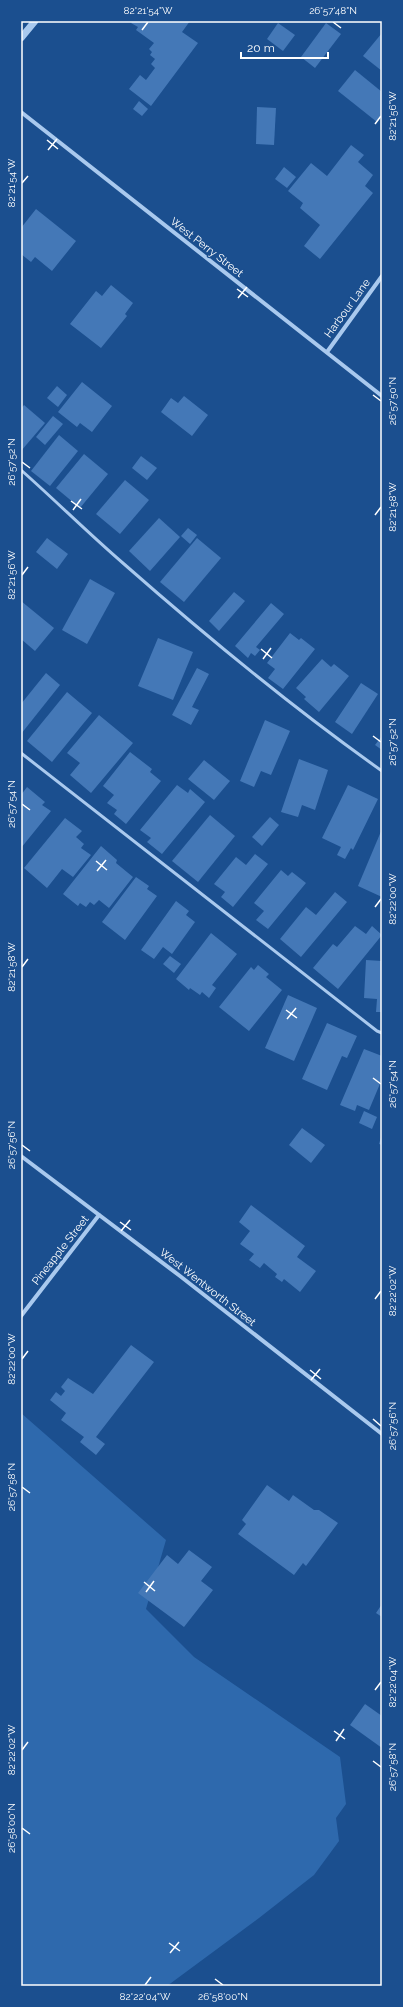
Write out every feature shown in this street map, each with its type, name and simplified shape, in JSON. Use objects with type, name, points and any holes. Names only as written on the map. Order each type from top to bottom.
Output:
[{"type":"street","points":[[21,38],[35,21]]},
{"type":"street","name":"West Perry Street","points":[[21,112],[382,396]]},
{"type":"street","name":"Harbour Lane","points":[[327,352],[382,276]]},
{"type":"street","name":"West Wentworth Street","points":[[21,1156],[180,1276],[382,1434]]},
{"type":"street","name":"Pineapple Street","points":[[21,1316],[99,1215]]},
{"type":"lane","points":[[21,470],[124,564],[230,654],[339,741],[382,772]]},
{"type":"lane","points":[[21,753],[377,1031],[382,1033]]},
{"type":"shaded area","points":[[21,1413],[166,1540],[146,1609],[194,1657],[340,1757],[346,1804],[336,1818],[339,1841],[314,1875],[167,1986],[21,1986]]},
{"type":"building","points":[[133,21],[190,21],[182,32],[198,43],[151,106],[129,89],[140,75],[146,80],[155,68],[151,64],[155,59],[150,55],[152,52],[149,49],[154,43],[136,30],[138,27],[131,23]]},
{"type":"building","points":[[278,23],[295,35],[283,51],[267,39]]},
{"type":"building","points":[[326,23],[341,34],[315,68],[301,57]]},
{"type":"building","points":[[382,33],[382,71],[363,56]]},
{"type":"building","points":[[355,70],[382,92],[382,115],[377,122],[338,91]]},
{"type":"building","points":[[139,101],[148,109],[142,116],[133,109]]},
{"type":"building","points":[[257,107],[276,108],[274,145],[256,144]]},
{"type":"building","points":[[351,145],[364,155],[358,162],[373,175],[365,186],[373,193],[320,259],[304,246],[320,225],[300,208],[303,203],[288,191],[311,163],[327,176]]},
{"type":"building","points":[[284,167],[296,177],[287,188],[275,179]]},
{"type":"building","points":[[36,209],[76,241],[52,271],[35,257],[31,262],[21,254],[21,228]]},
{"type":"building","points":[[111,285],[133,303],[125,314],[127,316],[101,348],[70,324],[96,291],[102,296]]},
{"type":"building","points":[[82,382],[112,406],[92,432],[80,423],[77,427],[58,412]]},
{"type":"building","points":[[57,386],[67,395],[58,407],[47,398]]},
{"type":"building","points":[[184,396],[208,415],[192,436],[161,412],[171,398],[178,403]]},
{"type":"building","points":[[24,405],[45,423],[21,451],[21,409]]},
{"type":"building","points":[[53,416],[63,424],[45,445],[36,437]]},
{"type":"building","points":[[59,435],[78,451],[50,486],[31,471]]},
{"type":"building","points":[[84,454],[108,474],[80,508],[56,488]]},
{"type":"building","points":[[141,456],[157,468],[147,480],[132,468]]},
{"type":"building","points":[[125,480],[149,500],[120,534],[96,514]]},
{"type":"building","points":[[159,518],[180,537],[150,571],[129,551]]},
{"type":"building","points":[[188,528],[197,535],[190,544],[181,536]]},
{"type":"building","points":[[47,538],[68,554],[57,569],[36,552]]},
{"type":"building","points":[[197,538],[221,558],[184,602],[160,582]]},
{"type":"building","points":[[90,579],[115,593],[87,644],[62,630]]},
{"type":"building","points":[[234,592],[245,601],[219,631],[209,621]]},
{"type":"building","points":[[21,601],[54,628],[35,651],[21,639]]},
{"type":"building","points":[[271,603],[284,614],[256,647],[260,650],[255,656],[251,653],[248,658],[235,646]]},
{"type":"building","points":[[290,633],[299,640],[301,638],[315,649],[283,689],[268,678],[275,669],[267,663]]},
{"type":"building","points":[[158,638],[193,652],[173,700],[138,686]]},
{"type":"building","points":[[322,659],[331,667],[334,664],[349,676],[319,712],[304,699],[306,697],[296,688]]},
{"type":"building","points":[[197,668],[209,674],[192,707],[199,710],[191,725],[172,715]]},
{"type":"building","points":[[46,673],[60,685],[21,734],[21,704]]},
{"type":"building","points":[[361,683],[378,694],[352,734],[335,722]]},
{"type":"building","points":[[67,692],[92,713],[52,762],[27,741]]},
{"type":"building","points":[[99,715],[133,743],[91,793],[70,775],[80,763],[67,753]]},
{"type":"building","points":[[265,720],[290,731],[271,775],[261,771],[254,787],[240,781]]},
{"type":"building","points":[[382,736],[382,750],[375,745]]},
{"type":"building","points":[[130,752],[152,769],[150,772],[161,781],[126,824],[114,814],[117,810],[107,803],[114,795],[103,786]]},
{"type":"building","points":[[299,759],[328,770],[315,810],[302,805],[298,817],[281,812]]},
{"type":"building","points":[[204,760],[230,781],[214,800],[188,779]]},
{"type":"building","points":[[177,785],[188,793],[190,789],[205,802],[162,854],[147,842],[151,838],[140,830]]},
{"type":"building","points":[[348,785],[378,799],[353,850],[351,848],[345,859],[337,855],[341,847],[322,838]]},
{"type":"building","points":[[27,787],[45,802],[42,805],[51,811],[21,848],[21,795]]},
{"type":"building","points":[[210,815],[235,836],[198,882],[172,861]]},
{"type":"building","points":[[270,817],[279,825],[262,846],[252,837]]},
{"type":"building","points":[[65,818],[82,831],[76,837],[84,844],[81,848],[91,855],[73,877],[62,869],[47,888],[24,868]]},
{"type":"building","points":[[382,829],[382,897],[358,886]]},
{"type":"building","points":[[101,846],[117,860],[116,863],[133,877],[109,908],[99,900],[94,905],[90,902],[86,907],[80,903],[78,906],[63,894]]},
{"type":"building","points":[[255,854],[268,864],[233,907],[221,897],[225,892],[214,884],[236,857],[246,865]]},
{"type":"building","points":[[281,870],[288,876],[292,872],[306,883],[268,929],[256,920],[264,911],[254,903]]},
{"type":"building","points":[[136,877],[149,886],[147,889],[157,896],[125,940],[102,922]]},
{"type":"building","points":[[335,892],[347,902],[301,957],[280,939],[306,907],[316,915]]},
{"type":"building","points":[[176,901],[189,911],[186,915],[195,922],[172,954],[163,947],[154,959],[141,950]]},
{"type":"building","points":[[355,926],[366,934],[372,926],[382,935],[338,989],[313,968],[333,944],[337,947]]},
{"type":"building","points":[[211,933],[237,954],[212,985],[216,988],[209,998],[202,992],[200,995],[190,988],[189,990],[176,979]]},
{"type":"building","points":[[170,956],[181,964],[174,973],[163,964]]},
{"type":"building","points":[[366,960],[382,961],[382,1012],[376,1012],[377,999],[364,998]]},
{"type":"building","points":[[258,965],[269,974],[266,977],[282,990],[249,1031],[219,1007],[251,967],[254,970]]},
{"type":"building","points":[[288,995],[317,1008],[294,1061],[265,1048]]},
{"type":"building","points":[[327,1023],[357,1036],[347,1058],[342,1056],[327,1090],[302,1079]]},
{"type":"building","points":[[364,1049],[382,1056],[382,1079],[369,1110],[357,1105],[355,1111],[340,1105]]},
{"type":"building","points":[[364,1111],[377,1117],[372,1129],[359,1123]]},
{"type":"building","points":[[302,1128],[325,1145],[311,1163],[289,1145]]},
{"type":"building","points":[[382,1134],[382,1145],[379,1144]]},
{"type":"building","points":[[251,1205],[305,1246],[297,1257],[316,1271],[300,1292],[284,1279],[282,1282],[275,1277],[277,1274],[264,1263],[260,1268],[249,1260],[254,1254],[240,1244],[250,1231],[239,1222]]},
{"type":"building","points":[[131,1345],[154,1362],[96,1437],[105,1444],[96,1455],[80,1442],[84,1437],[61,1420],[66,1413],[50,1400],[56,1392],[61,1396],[65,1391],[61,1387],[68,1378],[93,1394]]},
{"type":"building","points":[[267,1485],[289,1501],[293,1495],[314,1510],[319,1510],[338,1523],[306,1566],[303,1563],[294,1575],[238,1534],[246,1524],[242,1520]]},
{"type":"building","points":[[189,1550],[212,1567],[201,1581],[213,1590],[184,1627],[138,1593],[167,1555],[178,1564]]},
{"type":"building","points":[[382,1604],[382,1617],[376,1613]]},
{"type":"building","points":[[365,1704],[382,1716],[382,1748],[350,1725]]}]
